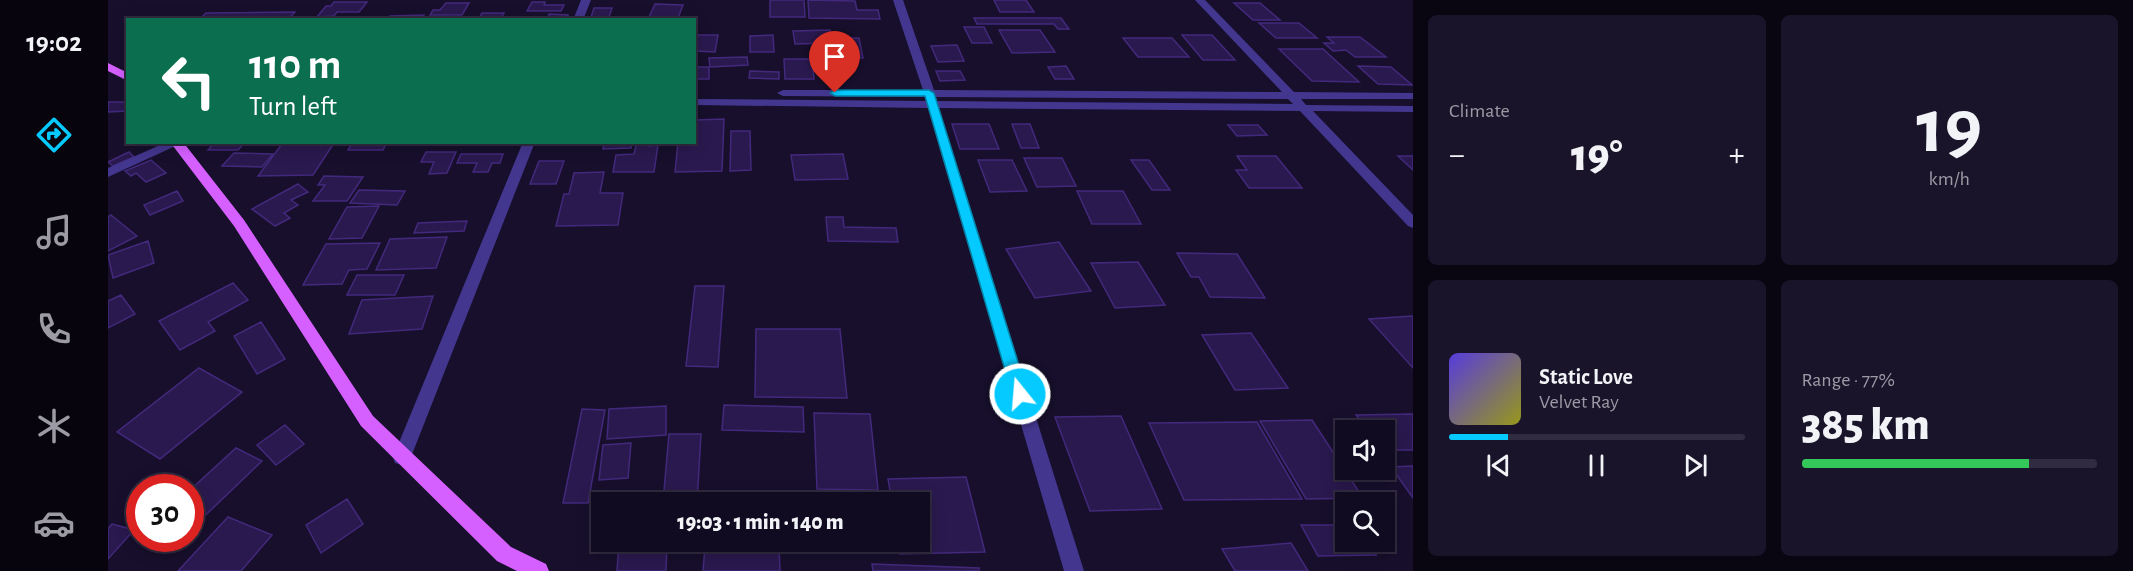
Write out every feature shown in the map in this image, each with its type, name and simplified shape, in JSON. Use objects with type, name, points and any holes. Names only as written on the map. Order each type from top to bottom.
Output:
[{"type":"main road","points":[[108,66],[126,77]]},
{"type":"main road","points":[[177,144],[239,223],[367,421],[504,554],[539,571]]},
{"type":"street","points":[[579,18],[586,0]]},
{"type":"street","points":[[898,0],[931,99],[1074,571]]},
{"type":"street","points":[[1200,0],[1413,223]]},
{"type":"street","points":[[696,93],[1413,109]]},
{"type":"street","points":[[696,102],[1290,95],[1413,96]]},
{"type":"street","points":[[108,173],[174,144]]},
{"type":"street","points":[[402,457],[528,144]]},
{"type":"building","points":[[770,0],[804,0],[805,17],[770,17]]},
{"type":"building","points":[[808,0],[855,1],[857,10],[878,10],[880,19],[809,18]]},
{"type":"building","points":[[994,0],[1026,0],[1034,12],[1000,12]]},
{"type":"building","points":[[334,2],[367,2],[359,12],[337,12],[334,16],[317,17],[326,6],[331,6]]},
{"type":"building","points":[[532,2],[545,2],[544,5],[564,5],[561,11],[527,11]]},
{"type":"building","points":[[446,3],[469,3],[462,15],[430,15],[433,10],[440,10]]},
{"type":"building","points":[[1234,3],[1260,3],[1280,20],[1253,20]]},
{"type":"building","points":[[655,4],[683,5],[678,18],[649,17]]},
{"type":"building","points":[[594,8],[612,8],[609,18],[591,18]]},
{"type":"building","points":[[295,12],[290,18],[201,18],[206,13]]},
{"type":"building","points":[[482,13],[504,13],[501,18],[479,18]]},
{"type":"building","points":[[549,14],[568,15],[567,18],[548,18]]},
{"type":"building","points":[[424,15],[422,18],[389,18],[390,16]]},
{"type":"building","points":[[974,18],[1061,18],[1069,29],[1058,29],[1054,24],[977,24]]},
{"type":"building","points":[[1259,23],[1299,23],[1317,38],[1276,38]]},
{"type":"building","points":[[964,27],[984,27],[992,43],[972,43]]},
{"type":"building","points":[[830,30],[833,43],[795,44],[793,31]]},
{"type":"building","points":[[999,30],[1040,30],[1055,52],[1012,53]]},
{"type":"building","points":[[696,35],[718,35],[715,52],[696,51]]},
{"type":"building","points":[[773,35],[774,52],[750,52],[750,36]]},
{"type":"building","points":[[1182,35],[1212,35],[1235,60],[1203,60]]},
{"type":"building","points":[[1327,37],[1360,37],[1386,57],[1355,57],[1346,50],[1333,51],[1324,43],[1334,43]]},
{"type":"building","points":[[840,38],[859,38],[863,58],[843,58]]},
{"type":"building","points":[[1123,38],[1172,38],[1189,57],[1138,57]]},
{"type":"building","points":[[957,45],[964,61],[938,62],[931,46]]},
{"type":"building","points":[[1279,49],[1323,49],[1359,82],[1312,81]]},
{"type":"building","points":[[747,57],[748,65],[710,67],[709,58]]},
{"type":"building","points":[[784,59],[812,59],[814,79],[785,79]]},
{"type":"building","points":[[1066,66],[1074,79],[1055,79],[1048,67]]},
{"type":"building","points":[[1358,66],[1391,67],[1412,85],[1378,84]]},
{"type":"building","points":[[696,67],[709,67],[709,79],[696,79]]},
{"type":"building","points":[[750,71],[779,72],[779,79],[749,78]]},
{"type":"building","points":[[936,71],[960,71],[965,80],[940,81]]},
{"type":"building","points":[[108,102],[126,102],[126,111],[108,112]]},
{"type":"building","points":[[724,119],[722,171],[675,172],[678,144],[696,144],[696,120]]},
{"type":"building","points":[[952,124],[989,124],[999,149],[960,149]]},
{"type":"building","points":[[1012,124],[1030,124],[1039,148],[1021,148]]},
{"type":"building","points":[[1228,125],[1258,125],[1267,135],[1237,136]]},
{"type":"building","points":[[731,131],[750,131],[751,170],[730,171]]},
{"type":"building","points":[[213,144],[243,144],[238,150],[208,150]]},
{"type":"building","points":[[282,144],[333,144],[313,175],[258,176]]},
{"type":"building","points":[[352,144],[386,144],[383,150],[348,150]]},
{"type":"building","points":[[604,144],[632,144],[631,148],[603,149]]},
{"type":"building","points":[[636,144],[658,145],[654,172],[613,172],[616,155],[634,154]]},
{"type":"building","points":[[129,152],[134,157],[113,166],[108,162]]},
{"type":"building","points":[[426,152],[456,152],[447,173],[429,174],[434,162],[421,162]]},
{"type":"building","points":[[234,153],[273,154],[262,167],[222,166]]},
{"type":"building","points":[[461,154],[503,154],[500,163],[492,163],[488,172],[473,172],[477,163],[457,163]]},
{"type":"building","points":[[843,154],[848,179],[795,180],[791,155]]},
{"type":"building","points":[[1237,156],[1276,156],[1302,188],[1249,188],[1236,170],[1247,170]]},
{"type":"building","points":[[1398,156],[1413,156],[1413,170]]},
{"type":"building","points":[[1024,158],[1062,158],[1076,186],[1037,187]]},
{"type":"building","points":[[151,160],[166,173],[146,182],[136,173],[131,176],[125,171]]},
{"type":"building","points":[[978,160],[1012,160],[1027,191],[990,192]]},
{"type":"building","points":[[1131,160],[1149,160],[1170,190],[1152,190]]},
{"type":"building","points":[[539,161],[564,161],[556,184],[530,184]]},
{"type":"building","points":[[604,172],[600,193],[623,193],[618,225],[556,226],[564,194],[569,194],[574,173]]},
{"type":"building","points":[[324,176],[363,177],[347,201],[313,201],[325,185],[318,185]]},
{"type":"building","points":[[298,184],[308,192],[291,200],[298,205],[284,213],[290,218],[275,226],[252,209]]},
{"type":"building","points":[[359,190],[405,191],[397,205],[350,203]]},
{"type":"building","points":[[177,191],[183,201],[150,215],[144,205]]},
{"type":"building","points":[[1077,191],[1123,191],[1141,224],[1092,224]]},
{"type":"building","points":[[379,206],[362,238],[329,239],[347,207]]},
{"type":"building","points":[[111,215],[137,236],[108,251],[108,217]]},
{"type":"building","points":[[826,217],[843,217],[844,227],[896,228],[898,242],[828,241]]},
{"type":"building","points":[[467,221],[464,231],[414,233],[418,223]]},
{"type":"building","points":[[447,237],[436,268],[376,270],[390,239]]},
{"type":"building","points":[[148,241],[154,263],[113,278],[108,255]]},
{"type":"building","points":[[1059,242],[1091,291],[1035,298],[1006,249]]},
{"type":"building","points":[[380,243],[367,269],[349,270],[342,284],[303,285],[326,244]]},
{"type":"building","points":[[1177,253],[1237,254],[1265,298],[1210,297],[1199,277],[1191,277]]},
{"type":"building","points":[[1138,262],[1165,305],[1115,308],[1091,263]]},
{"type":"building","points":[[357,275],[404,275],[395,295],[347,295]]},
{"type":"building","points":[[233,283],[248,300],[208,322],[215,331],[180,350],[159,321]]},
{"type":"building","points":[[695,286],[724,286],[718,367],[686,366]]},
{"type":"building","points":[[121,295],[135,314],[108,328],[108,301]]},
{"type":"building","points":[[433,296],[422,329],[349,334],[362,300]]},
{"type":"building","points":[[1413,316],[1413,368],[1369,319]]},
{"type":"building","points":[[261,322],[285,359],[257,374],[234,336]]},
{"type":"building","points":[[756,329],[840,329],[847,398],[755,397]]},
{"type":"building","points":[[1251,333],[1288,388],[1235,390],[1202,335]]},
{"type":"building","points":[[199,368],[242,392],[160,459],[117,432]]},
{"type":"building","points":[[724,405],[803,407],[804,432],[722,430]]},
{"type":"building","points":[[666,406],[666,435],[607,439],[609,409]]},
{"type":"building","points":[[582,409],[605,410],[588,503],[563,503]]},
{"type":"building","points":[[814,413],[870,414],[878,490],[817,489]]},
{"type":"building","points":[[1413,414],[1413,450],[1395,450],[1395,420],[1360,420],[1356,415]]},
{"type":"building","points":[[1121,416],[1162,509],[1090,511],[1055,417]]},
{"type":"building","points":[[1312,420],[1335,455],[1335,480],[1351,480],[1359,492],[1335,492],[1335,498],[1306,499],[1260,421]]},
{"type":"building","points":[[1257,422],[1302,499],[1184,500],[1149,423]]},
{"type":"building","points":[[285,425],[304,444],[276,465],[257,445]]},
{"type":"building","points":[[669,434],[701,434],[698,492],[664,492]]},
{"type":"building","points":[[631,443],[628,478],[599,480],[603,445]]},
{"type":"building","points":[[236,448],[262,461],[204,517],[204,477]]},
{"type":"building","points":[[1413,466],[1413,498],[1395,473],[1395,467]]},
{"type":"building","points":[[966,477],[985,552],[900,554],[900,552],[930,552],[930,492],[890,492],[888,479]]},
{"type":"building","points":[[347,499],[363,524],[321,553],[306,525]]},
{"type":"building","points":[[228,517],[272,535],[241,571],[178,571],[196,552],[204,552],[204,543]]},
{"type":"building","points":[[112,524],[126,528],[126,539],[108,559],[108,529]]},
{"type":"building","points":[[1301,525],[1335,525],[1335,552],[1374,552],[1376,555],[1318,556]]},
{"type":"building","points":[[1291,543],[1308,571],[1235,571],[1222,549]]},
{"type":"building","points":[[618,552],[667,552],[666,571],[617,571]]},
{"type":"building","points":[[705,552],[779,552],[780,571],[703,571]]},
{"type":"building","points":[[872,564],[979,568],[979,571],[873,571]]},
{"type":"route","points":[[835,93],[929,93],[1020,394]]}]
